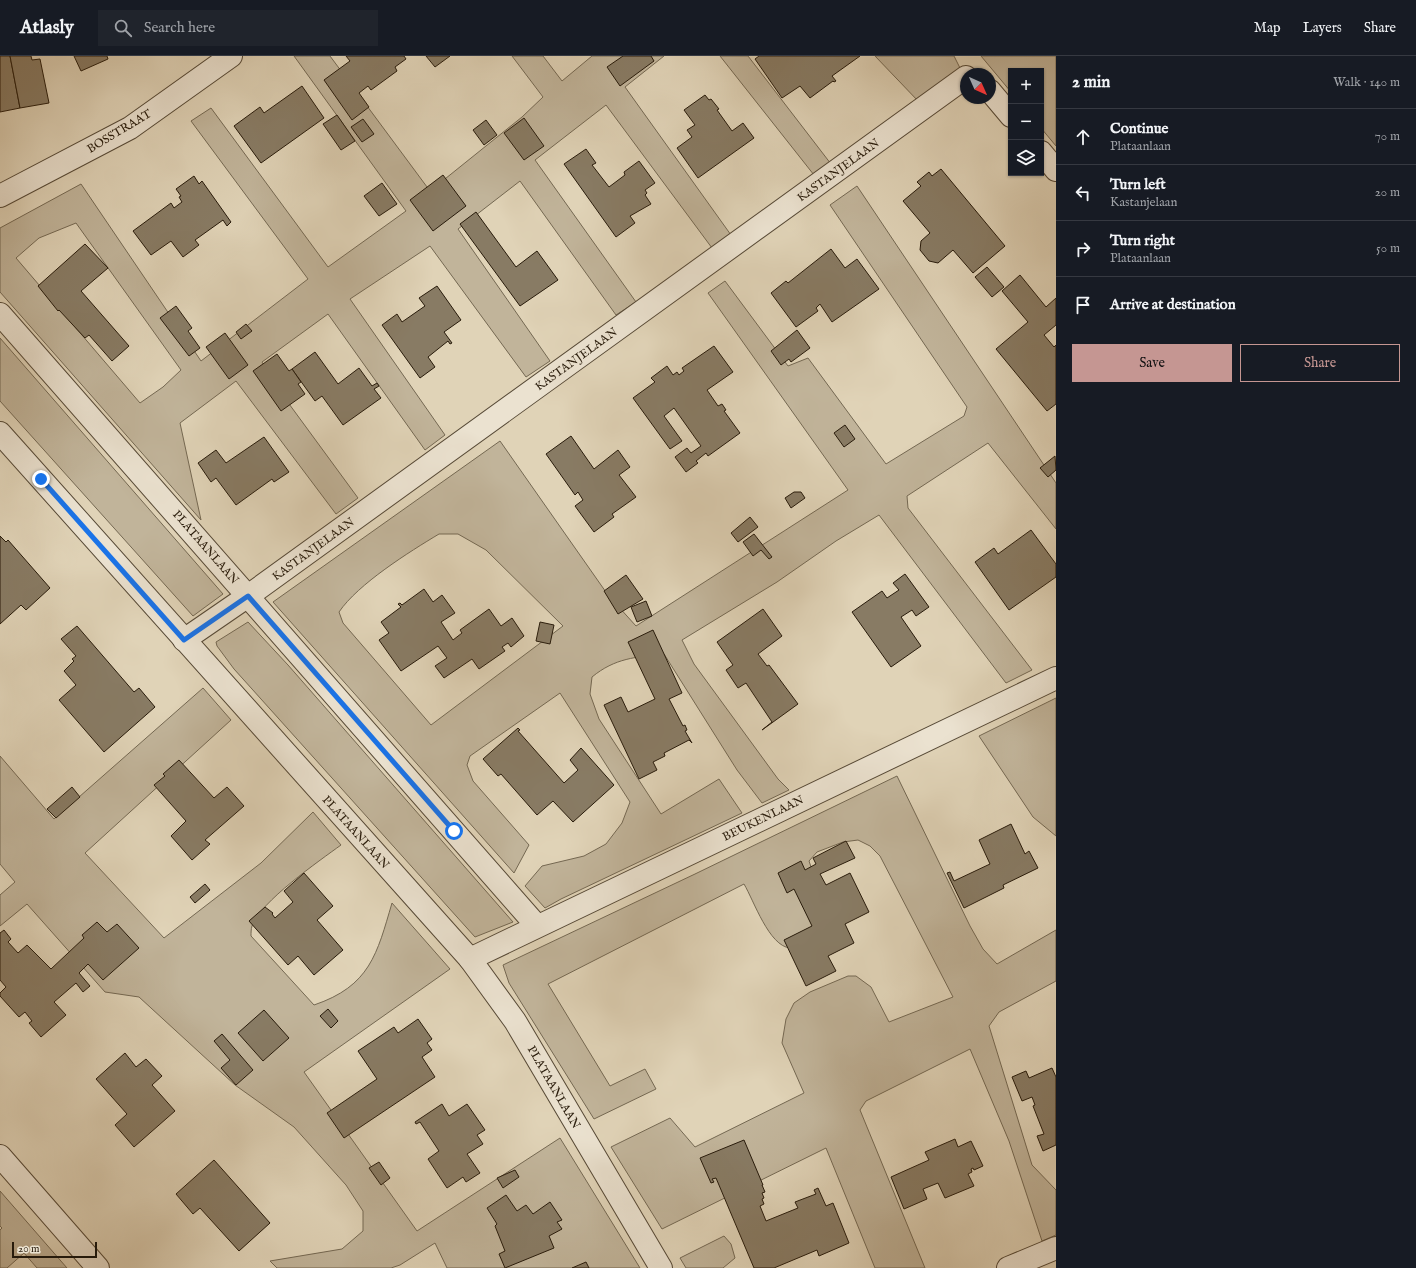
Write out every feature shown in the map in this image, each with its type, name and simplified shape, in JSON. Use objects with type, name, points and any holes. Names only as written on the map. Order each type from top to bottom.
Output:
[{"type":"street","name":"BOSSTRAAT","points":[[0,196],[130,128],[231,56]]},
{"type":"street","name":"KASTANJELAAN","points":[[184,640],[248,596],[960,83]]},
{"type":"street","points":[[996,98],[1008,112]]},
{"type":"street","points":[[1044,156],[1056,170]]},
{"type":"street","name":"PLATAANLAAN","points":[[0,314],[537,926]]},
{"type":"street","name":"PLATAANLAAN","points":[[0,433],[470,959],[515,1021],[661,1268]]},
{"type":"street","name":"BEUKENLAAN","points":[[470,959],[1056,678]]},
{"type":"street","points":[[0,1156],[98,1268]]},
{"type":"street","points":[[1008,1268],[1056,1248]]},
{"type":"shaded area","points":[[294,56],[330,56],[430,191],[522,117],[543,97],[512,56],[543,56],[562,81],[592,56],[664,56],[625,87],[731,235],[712,248],[606,105],[535,160],[636,302],[616,315],[520,181],[458,229],[550,361],[526,377],[430,246],[350,299],[445,435],[425,450],[328,314],[262,362],[273,382],[358,498],[336,514],[236,381],[180,423],[201,520],[0,292],[0,228],[81,184],[201,361],[308,279],[191,121],[211,108],[328,267],[406,211]],"holes":[[[76,223],[181,370],[163,387],[140,403],[16,258],[39,238]]]},
{"type":"shaded area","points":[[720,56],[748,56],[831,164],[814,175]]},
{"type":"shaded area","points":[[875,56],[954,56],[960,68],[960,73],[919,102]]},
{"type":"shaded area","points":[[981,56],[1056,56],[1056,146],[1044,132],[1044,68],[1008,68],[1008,88],[996,74],[996,68],[991,68]]},
{"type":"shaded area","points":[[857,186],[1056,483],[1056,529],[988,443],[907,496],[908,508],[1032,670],[1006,683],[879,515],[836,541],[777,582],[682,640],[694,664],[778,779],[789,790],[762,803],[737,770],[664,654],[618,662],[592,677],[590,694],[599,719],[661,814],[719,779],[742,813],[545,908],[525,886],[542,866],[584,856],[606,844],[622,823],[630,802],[560,693],[470,756],[467,765],[473,781],[529,845],[514,873],[273,602],[500,441],[608,595],[636,626],[848,490],[708,293],[725,281],[788,366],[808,358],[886,464],[964,416],[967,407],[830,205]],"holes":[[[439,534],[458,534],[486,550],[563,626],[431,725],[343,623],[339,612],[348,601],[371,580],[413,550]]]},
{"type":"shaded area","points":[[0,338],[223,594],[193,616],[0,401]]},
{"type":"shaded area","points":[[248,622],[288,665],[513,922],[475,937],[234,669],[217,646],[216,642]]},
{"type":"shaded area","points":[[203,688],[231,720],[85,853],[164,938],[261,863],[313,812],[341,845],[291,882],[266,905],[257,916],[252,926],[251,936],[314,1005],[333,997],[348,988],[359,978],[375,953],[392,903],[450,969],[304,1072],[417,1231],[560,1138],[640,1268],[447,1268],[435,1243],[400,1265],[391,1268],[277,1268],[270,1261],[342,1249],[363,1231],[363,1211],[346,1185],[294,1127],[235,1085],[139,997],[105,992],[27,904],[0,926],[0,895],[15,882],[0,864],[0,756],[54,819]]},
{"type":"shaded area","points":[[1056,698],[1056,836],[1033,817],[979,736]]},
{"type":"shaded area","points":[[897,776],[970,926],[983,949],[997,964],[1056,930],[1056,981],[999,1012],[989,1026],[1032,1165],[1056,1190],[1056,1235],[1042,1241],[1009,1141],[970,1049],[866,1101],[860,1110],[925,1268],[875,1268],[826,1148],[662,1229],[611,1147],[670,1118],[695,1147],[804,1093],[782,1043],[786,1019],[794,1003],[810,992],[848,976],[856,976],[871,987],[889,1022],[953,997],[880,856],[870,846],[858,840],[843,842],[817,852],[809,861],[822,899],[826,921],[790,948],[775,940],[763,922],[744,884],[548,984],[610,1086],[645,1069],[656,1089],[594,1119],[509,983],[503,965]]},
{"type":"shaded area","points":[[0,1191],[67,1268],[37,1268],[24,1253],[7,1268],[0,1268],[0,1230],[2,1228],[0,1226]]},
{"type":"shaded area","points":[[724,1236],[731,1244],[735,1258],[723,1268],[686,1268],[680,1258]]},
{"type":"building","points":[[0,56],[10,56],[20,108],[0,112]]},
{"type":"building","points":[[10,56],[31,56],[32,60],[40,59],[49,103],[20,108]]},
{"type":"building","points":[[74,56],[107,56],[108,59],[81,71]]},
{"type":"building","points":[[346,56],[404,56],[406,59],[395,67],[397,71],[371,90],[368,86],[359,93],[369,107],[352,120],[324,80],[350,61]]},
{"type":"building","points":[[426,56],[450,56],[435,67]]},
{"type":"building","points":[[623,56],[651,56],[654,61],[620,86],[607,67]]},
{"type":"building","points":[[759,56],[860,56],[832,76],[836,81],[833,81],[810,98],[800,86],[782,98],[755,59]]},
{"type":"building","points":[[302,86],[324,118],[261,163],[234,126],[260,107],[264,113]]},
{"type":"building","points":[[705,95],[709,100],[711,99],[719,109],[717,110],[732,131],[743,123],[754,138],[698,178],[677,148],[692,137],[687,130],[695,125],[684,110]]},
{"type":"building","points":[[337,115],[355,141],[341,150],[323,124]]},
{"type":"building","points":[[524,118],[544,146],[524,160],[504,133]]},
{"type":"building","points":[[363,119],[374,134],[362,142],[351,127]]},
{"type":"building","points":[[486,120],[497,135],[484,145],[473,130]]},
{"type":"building","points":[[586,149],[596,163],[592,165],[609,187],[625,175],[624,172],[639,161],[655,183],[645,190],[647,193],[645,195],[651,204],[630,216],[635,223],[616,237],[564,164]]},
{"type":"building","points":[[941,169],[1005,246],[973,273],[953,250],[938,263],[929,261],[920,250],[921,241],[930,233],[903,201],[921,186],[917,182],[929,172],[932,176]]},
{"type":"building","points":[[443,175],[466,206],[433,231],[410,200]]},
{"type":"building","points":[[194,176],[199,184],[202,181],[231,222],[227,226],[223,220],[195,240],[199,245],[183,257],[171,241],[151,255],[133,231],[171,203],[174,208],[182,202],[179,197],[181,196],[176,189]]},
{"type":"building","points":[[382,183],[397,204],[379,216],[364,196]]},
{"type":"building","points":[[476,212],[516,267],[537,251],[558,280],[520,306],[460,224]]},
{"type":"building","points":[[85,244],[108,268],[81,291],[129,346],[112,361],[89,335],[85,338],[59,310],[58,311],[38,286]]},
{"type":"building","points":[[831,249],[845,268],[857,259],[879,289],[832,322],[820,304],[816,308],[818,311],[796,327],[771,293],[786,281],[788,283]]},
{"type":"building","points":[[987,267],[1004,287],[992,297],[975,277]]},
{"type":"building","points":[[1020,275],[1046,307],[1056,298],[1056,325],[1044,335],[1054,347],[1056,345],[1056,404],[1047,411],[996,349],[1028,322],[1002,291]]},
{"type":"building","points":[[437,286],[461,320],[444,332],[452,343],[450,344],[448,341],[428,357],[435,367],[420,378],[382,325],[397,314],[402,322],[425,306],[419,298]]},
{"type":"building","points":[[176,306],[192,328],[188,331],[200,348],[189,356],[160,318]]},
{"type":"building","points":[[246,324],[252,331],[241,339],[236,332]]},
{"type":"building","points":[[797,330],[810,348],[791,362],[789,359],[781,365],[771,351]]},
{"type":"building","points":[[225,333],[248,365],[229,379],[206,347]]},
{"type":"building","points":[[714,346],[733,372],[707,390],[718,406],[722,404],[726,410],[724,411],[740,433],[708,456],[706,453],[696,461],[698,463],[686,472],[675,457],[687,448],[691,453],[701,446],[674,408],[664,416],[682,441],[670,449],[633,398],[655,382],[651,378],[667,366],[673,375],[677,372],[679,375],[684,371],[682,368]]},
{"type":"building","points":[[315,352],[338,384],[359,368],[372,386],[377,383],[379,386],[374,389],[381,398],[343,425],[322,396],[315,401],[292,369]]},
{"type":"building","points":[[277,354],[289,371],[292,369],[301,382],[298,384],[305,394],[281,411],[253,371]]},
{"type":"building","points":[[845,425],[855,439],[844,447],[834,433]]},
{"type":"building","points":[[571,436],[594,469],[618,450],[630,467],[619,475],[636,497],[612,514],[614,517],[594,532],[575,506],[583,500],[578,492],[575,495],[546,454]]},
{"type":"building","points":[[264,437],[289,472],[274,482],[272,479],[236,505],[216,478],[211,482],[198,463],[216,450],[226,463]]},
{"type":"building","points":[[1055,456],[1056,470],[1048,477],[1040,468]]},
{"type":"building","points":[[794,492],[801,492],[805,498],[791,508],[785,498]]},
{"type":"building","points":[[750,517],[758,527],[738,542],[731,533]]},
{"type":"building","points":[[1031,530],[1056,564],[1056,577],[1009,610],[975,562],[994,548],[998,554]]},
{"type":"building","points":[[754,534],[772,557],[769,559],[761,550],[753,556],[743,542]]},
{"type":"building","points":[[0,536],[6,542],[8,540],[50,588],[26,610],[21,605],[0,624]]},
{"type":"building","points":[[905,574],[929,607],[916,616],[912,610],[901,617],[921,646],[891,667],[852,612],[882,591],[887,598],[899,590],[893,583]]},
{"type":"building","points":[[626,575],[643,599],[618,614],[604,591]]},
{"type":"building","points":[[424,589],[433,602],[442,595],[455,613],[441,622],[453,640],[462,633],[460,630],[489,609],[501,626],[512,618],[524,636],[511,647],[508,643],[502,647],[505,651],[479,669],[472,659],[444,678],[435,666],[447,658],[438,646],[401,671],[379,640],[389,633],[381,622],[401,607],[398,604],[400,603],[402,605]]},
{"type":"building","points":[[646,601],[652,616],[637,622],[631,607]]},
{"type":"building","points":[[763,609],[782,636],[758,654],[767,666],[769,665],[798,704],[762,730],[772,722],[746,683],[738,688],[726,670],[733,665],[717,642]]},
{"type":"building","points":[[540,622],[554,625],[550,644],[536,641]]},
{"type":"building","points":[[77,626],[134,692],[139,688],[155,707],[104,752],[59,700],[76,685],[64,671],[74,661],[72,659],[76,656],[61,639]]},
{"type":"building","points":[[653,630],[682,693],[669,699],[683,726],[685,725],[687,730],[685,731],[692,743],[689,740],[664,753],[665,756],[653,762],[657,770],[639,779],[604,705],[621,697],[628,712],[655,699],[628,642]]},
{"type":"building","points":[[518,728],[520,730],[518,731],[564,783],[578,770],[570,760],[581,748],[614,785],[573,822],[553,801],[537,815],[501,774],[498,776],[483,759]]},
{"type":"building","points":[[179,760],[214,798],[227,787],[244,806],[205,840],[210,844],[192,860],[171,836],[186,821],[154,785],[165,776],[163,774]]},
{"type":"building","points":[[72,787],[80,797],[56,818],[47,809]]},
{"type":"building","points":[[1011,824],[1025,854],[1029,851],[1038,868],[1003,885],[1004,888],[964,908],[947,873],[950,872],[954,881],[990,864],[979,840]]},
{"type":"building","points":[[846,841],[855,858],[820,874],[826,885],[850,873],[869,912],[845,924],[854,943],[828,956],[836,971],[806,986],[784,940],[812,926],[794,889],[787,893],[778,873],[801,861],[805,870],[816,864],[813,858]]},
{"type":"building","points":[[304,873],[333,906],[317,920],[343,950],[314,975],[298,956],[288,965],[249,921],[265,907],[273,913],[272,914],[275,918],[293,902],[284,891]]},
{"type":"building","points":[[205,884],[210,890],[195,903],[190,897]]},
{"type":"building","points":[[97,922],[107,932],[117,924],[139,948],[103,980],[88,964],[79,973],[90,986],[83,992],[76,983],[54,1002],[66,1015],[41,1037],[29,1023],[32,1021],[25,1012],[19,1017],[0,996],[0,993],[6,987],[0,980],[0,933],[4,930],[11,939],[8,942],[18,953],[27,945],[51,969],[84,938],[82,935]]},
{"type":"building","points":[[328,1009],[338,1021],[331,1028],[320,1016]]},
{"type":"building","points":[[264,1010],[289,1038],[263,1061],[238,1033]]},
{"type":"building","points":[[418,1019],[432,1039],[427,1043],[432,1050],[422,1057],[435,1077],[344,1138],[327,1113],[377,1079],[358,1051],[394,1027],[398,1033]]},
{"type":"building","points":[[222,1034],[253,1070],[236,1085],[221,1068],[230,1060],[214,1041]]},
{"type":"building","points":[[125,1053],[136,1067],[146,1059],[162,1076],[152,1085],[175,1111],[134,1147],[115,1125],[127,1114],[96,1079]]},
{"type":"building","points":[[1052,1068],[1056,1077],[1056,1145],[1043,1151],[1037,1136],[1044,1134],[1033,1106],[1035,1105],[1032,1097],[1022,1101],[1012,1077],[1026,1071],[1029,1078]]},
{"type":"building","points":[[442,1104],[449,1116],[467,1104],[485,1130],[477,1135],[483,1144],[467,1154],[480,1173],[466,1182],[463,1177],[447,1188],[428,1159],[439,1151],[420,1122],[416,1124],[415,1122]]},
{"type":"building","points":[[955,1139],[958,1147],[971,1141],[983,1166],[974,1170],[973,1168],[971,1169],[972,1172],[968,1174],[974,1186],[945,1198],[938,1183],[923,1189],[927,1199],[904,1209],[891,1177],[929,1160],[925,1152]]},
{"type":"building","points":[[744,1140],[765,1192],[762,1193],[764,1204],[760,1206],[766,1221],[798,1208],[795,1202],[816,1194],[814,1190],[818,1188],[826,1206],[833,1203],[849,1243],[819,1256],[817,1250],[774,1268],[754,1268],[716,1178],[712,1179],[714,1182],[711,1183],[700,1158]]},
{"type":"building","points":[[214,1160],[270,1223],[239,1251],[200,1208],[193,1214],[176,1194]]},
{"type":"building","points":[[379,1162],[390,1178],[381,1185],[369,1168]]},
{"type":"building","points":[[515,1170],[519,1177],[503,1188],[497,1178]]},
{"type":"building","points":[[506,1195],[517,1211],[526,1205],[533,1214],[550,1202],[562,1220],[557,1222],[562,1229],[549,1236],[554,1248],[505,1268],[499,1254],[505,1251],[495,1226],[497,1224],[487,1208]]},
{"type":"building","points":[[586,1262],[589,1268],[572,1268]]},
{"type":"route","points":[[41,479],[184,640],[248,596],[454,831]]}]
